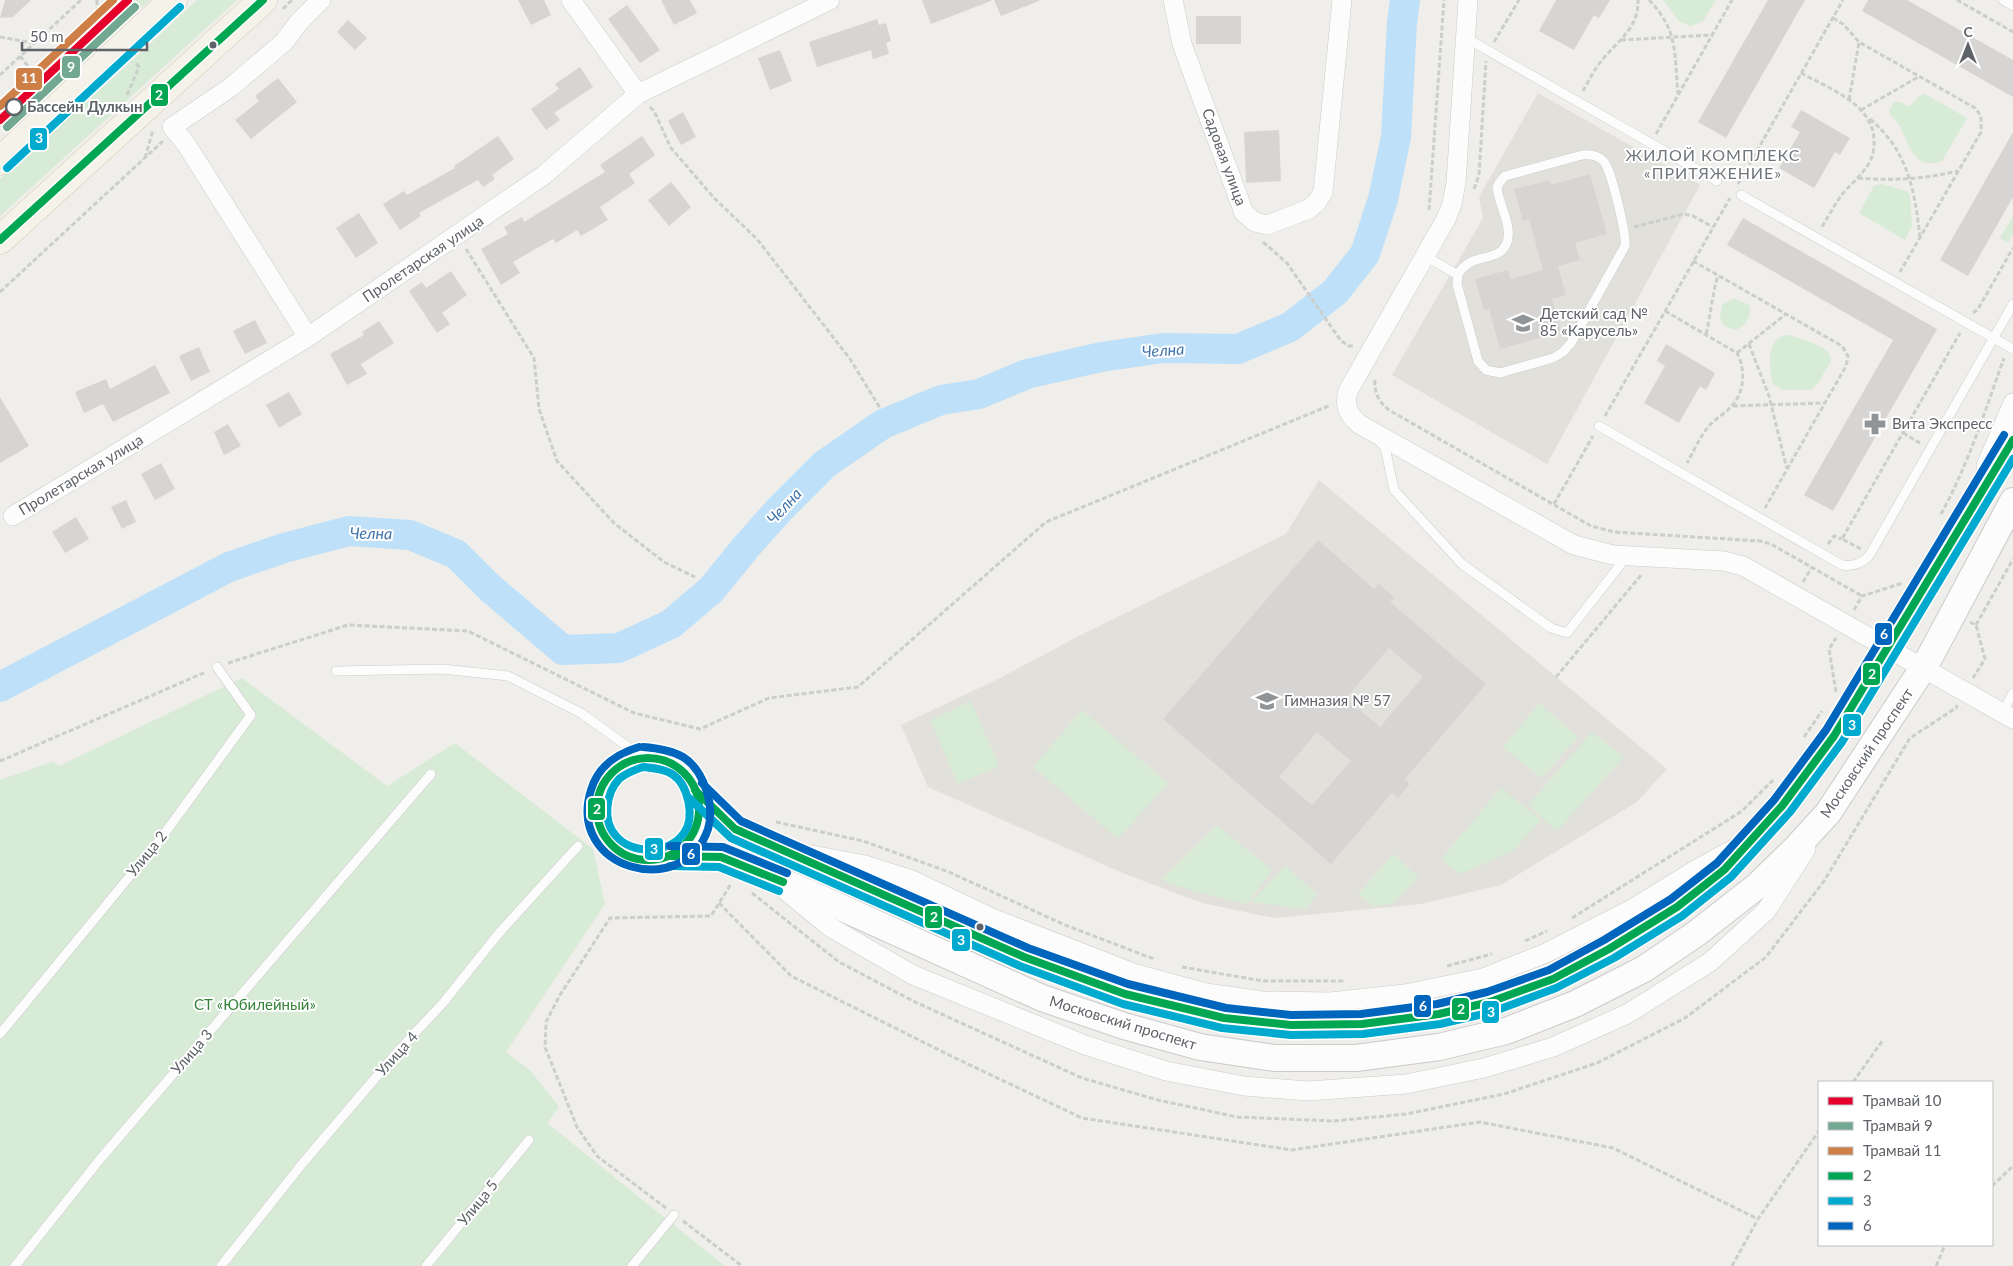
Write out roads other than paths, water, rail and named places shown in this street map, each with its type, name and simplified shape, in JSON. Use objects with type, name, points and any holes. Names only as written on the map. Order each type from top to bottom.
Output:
[{"type":"main road","points":[[0,160],[173,0]]},
{"type":"main road","points":[[0,240],[263,0]]},
{"type":"main road","name":"Московский проспект","points":[[695,790],[735,829],[1024,957],[1125,994],[1224,1018],[1291,1025],[1362,1024],[1439,1014],[1490,1002],[1553,979],[1609,949],[1677,907],[1724,870],[1782,806],[1834,736],[1888,647],[1912,587],[2013,440]]},
{"type":"main road","name":"Московский проспект","points":[[670,856],[721,857],[736,875],[766,875],[1042,998],[1124,1026],[1200,1047],[1266,1056],[1356,1058],[1439,1047],[1506,1031],[1575,1004],[1636,973],[1697,933],[1757,886],[1828,813],[1923,668],[2010,508]]},
{"type":"main road","name":"Московский проспект","points":[[642,757],[671,762],[682,769],[695,790],[700,804],[700,825],[694,838],[682,851],[670,856],[657,859],[628,857],[614,848],[604,837],[598,824],[597,806],[601,791],[608,778],[616,768],[642,757]]},
{"type":"street","points":[[308,338],[186,144],[172,127],[231,87],[284,42],[299,22],[321,0]]},
{"type":"street","points":[[571,0],[638,94]]},
{"type":"street","name":"Пролетарская улица","points":[[13,516],[308,338],[544,175],[638,94],[830,0]]},
{"type":"street","name":"Садовая улица","points":[[1173,0],[1182,44],[1244,213],[1255,222],[1267,225],[1309,209],[1317,202],[1323,192],[1342,0]]},
{"type":"street","points":[[1468,0],[1455,190],[1446,219],[1348,391],[1346,407],[1350,416],[1369,429],[1562,540],[1597,552],[1655,558],[1724,561],[1738,564],[2008,716]]},
{"type":"street","points":[[1912,587],[1968,506],[2013,403]]},
{"type":"lane","points":[[2003,0],[2013,6]]},
{"type":"lane","points":[[1466,38],[1717,181]]},
{"type":"lane","points":[[1582,154],[1594,155],[1606,165],[1624,230],[1626,240],[1624,252],[1567,348],[1553,358],[1500,373],[1486,370],[1478,361],[1457,284],[1458,274],[1469,261],[1498,253],[1506,244],[1508,230],[1497,188],[1502,178],[1582,154]]},
{"type":"lane","points":[[1741,195],[2010,348]]},
{"type":"lane","points":[[1425,256],[1458,274]]},
{"type":"lane","points":[[1599,426],[1842,565],[1860,564],[1870,554],[2013,304]]},
{"type":"lane","points":[[1369,429],[1385,448],[1394,490],[1462,564],[1551,628],[1567,633],[1628,556]]},
{"type":"lane","name":"Улица 2","points":[[0,1034],[162,836],[250,714],[217,667]]},
{"type":"lane","points":[[336,670],[442,669],[508,676],[581,713],[642,757]]},
{"type":"lane","points":[[2008,716],[2013,693]]},
{"type":"lane","name":"Улица 3","points":[[15,1266],[101,1158],[431,774]]},
{"type":"lane","name":"Улица 4","points":[[221,1266],[302,1164],[400,1049],[443,1003],[499,933],[578,846]]},
{"type":"lane","name":"Улица 5","points":[[426,1266],[529,1140]]},
{"type":"lane","points":[[632,1266],[674,1215]]},
{"type":"waterway","name":"Челна","points":[[0,687],[229,567],[284,548],[349,531],[410,535],[456,554],[489,587],[563,650],[619,648],[671,624],[711,590],[779,510],[825,464],[883,424],[941,400],[979,394],[1027,374],[1101,357],[1163,348],[1238,349],[1290,327],[1335,292],[1365,254],[1383,199],[1396,137],[1405,0]]},
{"type":"tram line","name":"11","points":[[0,106],[113,0]]},
{"type":"tram line","name":"10","points":[[0,120],[128,0]]},
{"type":"tram line","name":"9","points":[[7,127],[135,7]]},
{"type":"place","name":"Бассейн Дулкын","points":[[14,107]]},
{"type":"place","name":"Детский сад № 85 «Карусель»","points":[[1523,323]]},
{"type":"place","name":"Вита Экспресс","points":[[1875,424]]},
{"type":"place","name":"Гимназия № 57","points":[[1267,701]]},
{"type":"district","name":"ЖИЛОЙ КОМПЛЕКС «ПРИТЯЖЕНИЕ»","points":[[1713,164]]},
{"type":"park label","name":"СТ «Юбилейный»","points":[[255,1005]]}]
